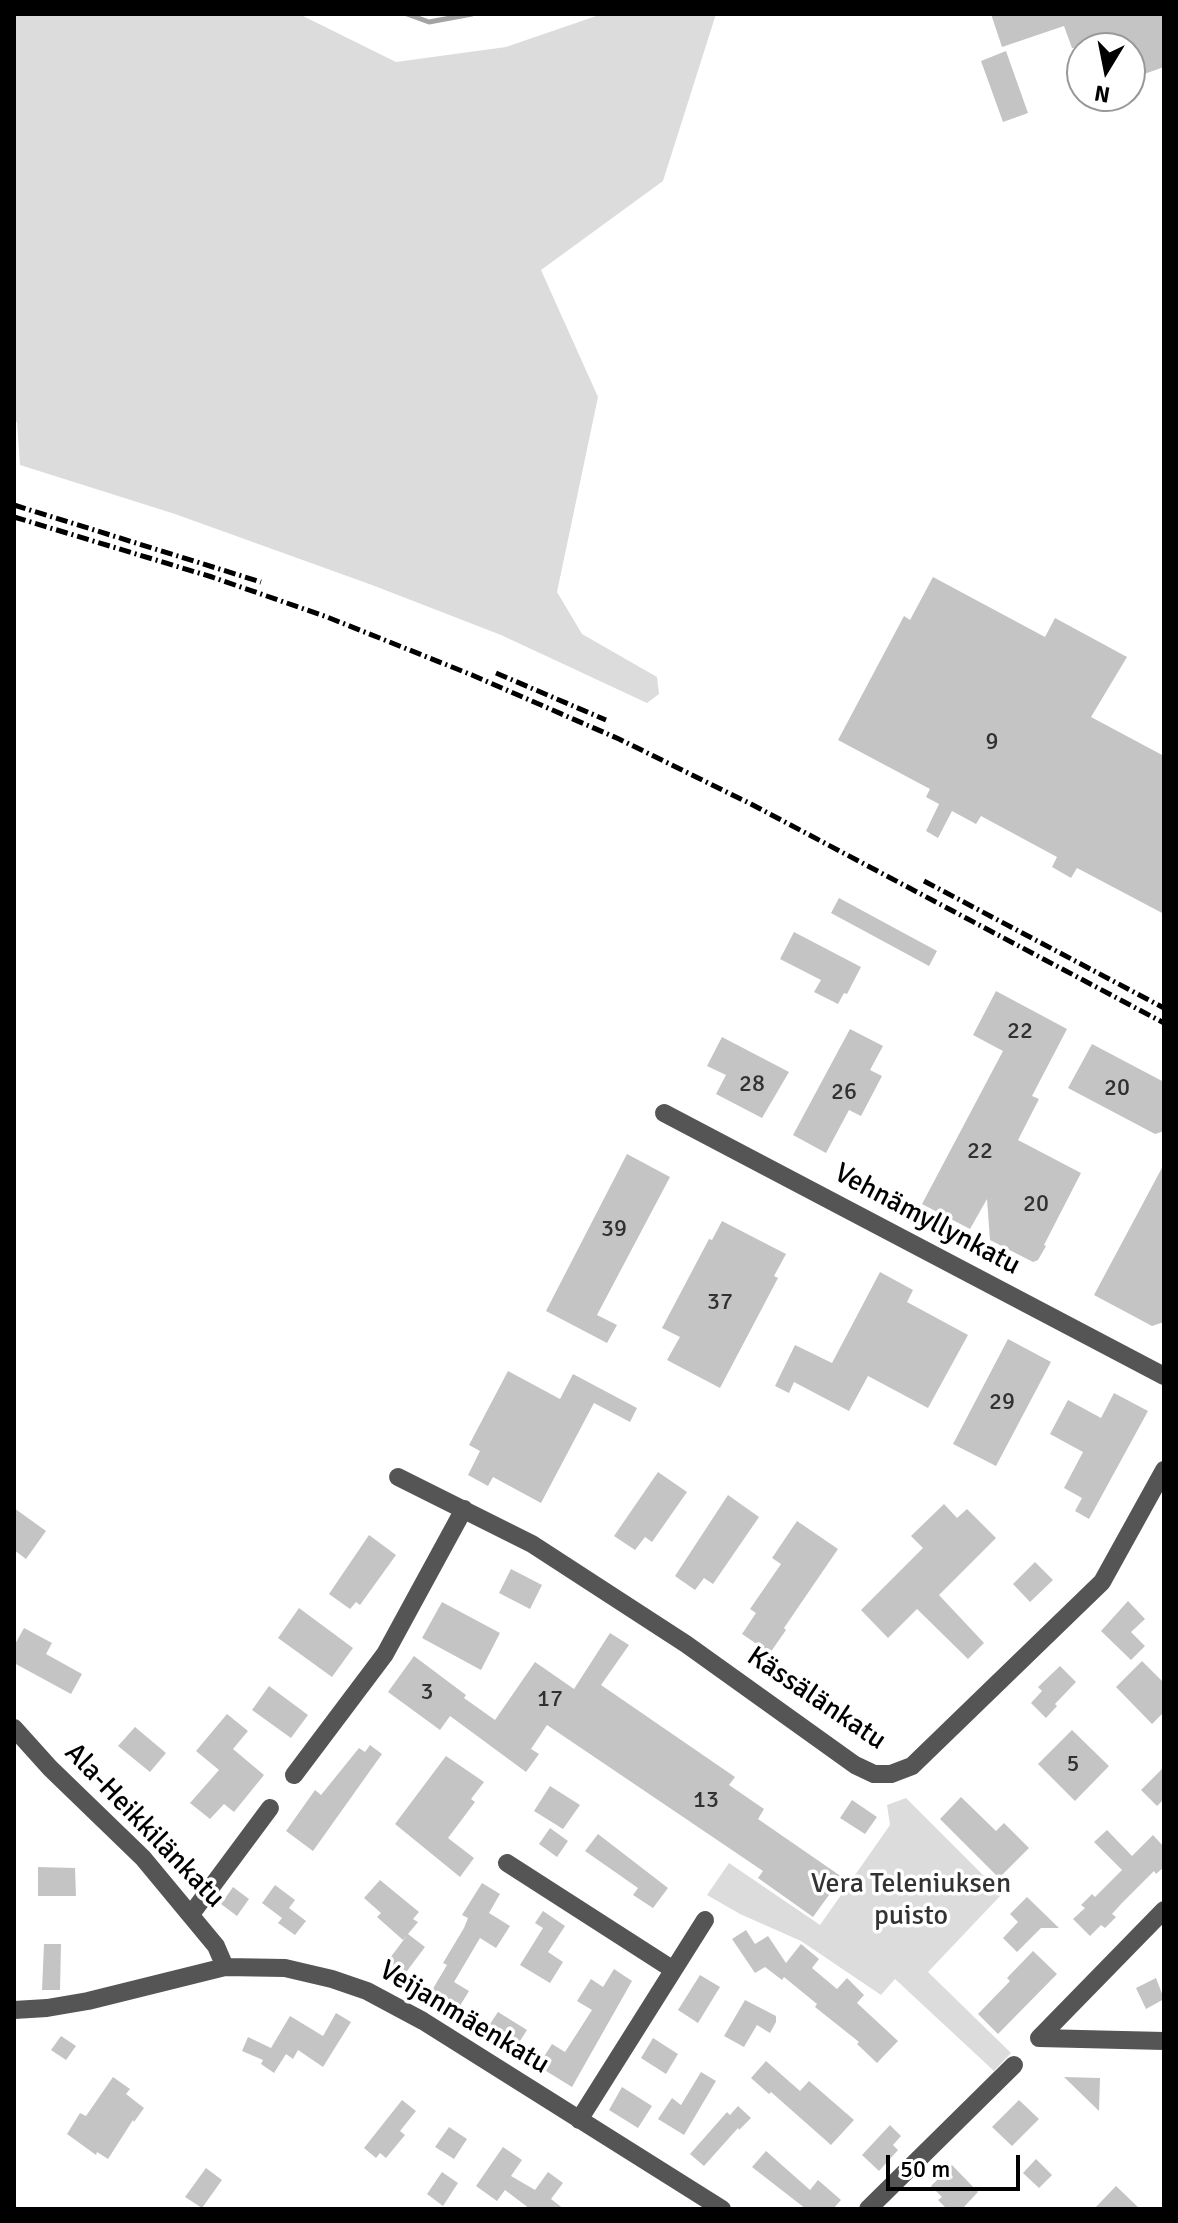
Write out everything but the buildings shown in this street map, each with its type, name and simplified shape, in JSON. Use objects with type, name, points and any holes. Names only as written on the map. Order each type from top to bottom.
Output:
[{"type":"street","name":"Vehnämyllynkatu","points":[[664,1113],[1164,1376]]},
{"type":"street","name":"Kässälänkatu","points":[[398,1477],[532,1544],[686,1644],[855,1765],[874,1774],[891,1774],[912,1766],[1102,1582],[1164,1470]]},
{"type":"street","points":[[294,1775],[385,1654],[464,1509]]},
{"type":"street","name":"Ala-Heikkilänkatu","points":[[14,1728],[42,1760],[137,1852],[192,1913],[216,1946],[225,1967]]},
{"type":"street","points":[[192,1913],[270,1808]]},
{"type":"street","points":[[507,1863],[672,1969]]},
{"type":"street","points":[[1164,1910],[1039,2038],[1164,2041]]},
{"type":"street","points":[[579,2120],[705,1920]]},
{"type":"street","name":"Veijanmäenkatu","points":[[14,2010],[88,2001],[225,1967],[285,1968],[367,1991],[423,2021],[719,2208]]},
{"type":"street","points":[[868,2209],[1014,2065]]},
{"type":"green space","points":[[14,14],[299,14],[396,62],[506,47],[602,14],[716,14],[663,181],[541,270],[598,397],[557,592],[582,634],[657,677],[659,694],[647,703],[501,635],[372,585],[175,514],[20,465],[17,422],[14,421]]},
{"type":"green space","name":"Vera Teleniuksen puisto","points":[[906,1798],[1002,1894],[928,1972],[1011,2053],[994,2071],[895,1979],[881,1995],[801,1941],[740,1914],[707,1895],[729,1863],[820,1925],[890,1825],[887,1805]]},
{"type":"waterway","points":[[407,14],[429,22],[472,14]]},
{"type":"railway","points":[[14,505],[261,582]]},
{"type":"railway","points":[[14,517],[212,577],[327,617],[619,739],[751,804],[1164,1023]]},
{"type":"railway","points":[[496,673],[606,720]]},
{"type":"railway","points":[[924,881],[1164,1008]]}]
